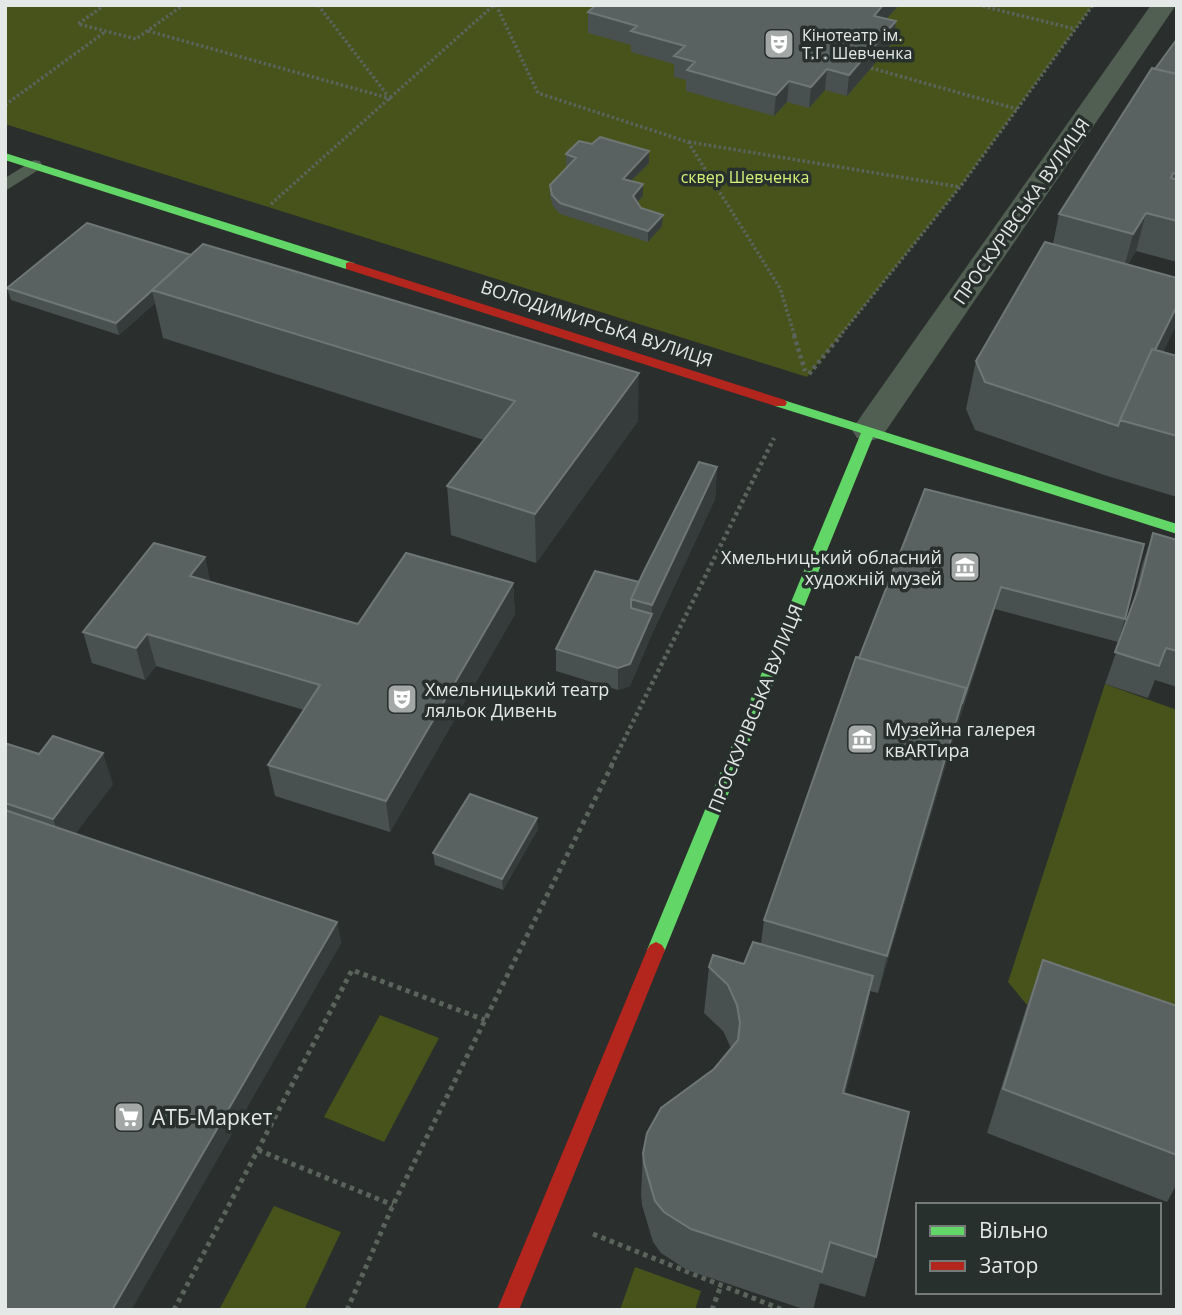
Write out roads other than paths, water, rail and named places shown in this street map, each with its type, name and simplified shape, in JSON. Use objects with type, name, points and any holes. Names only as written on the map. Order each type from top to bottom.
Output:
[{"type":"street","name":"ПРОСКУРІВСЬКА ВУЛИЦЯ","points":[[508,1310],[869,430],[1164,5]]},
{"type":"street","name":"ВОЛОДИМИРСЬКА ВУЛИЦЯ","points":[[5,156],[1177,529]]},
{"type":"lane","points":[[5,186],[34,165]]},
{"type":"place","name":"Кінотеатр ім. Т.Г. Шевченка","points":[[779,44]]},
{"type":"place","name":"Хмельницький обласний художній музей","points":[[965,567]]},
{"type":"place","name":"Хмельницький театр ляльок Дивень","points":[[402,699]]},
{"type":"place","name":"Музейна галерея квARTира","points":[[862,739]]},
{"type":"place","name":"АТБ-Маркет","points":[[129,1117]]},
{"type":"park label","name":"сквер Шевченка","points":[[745,177]]}]
